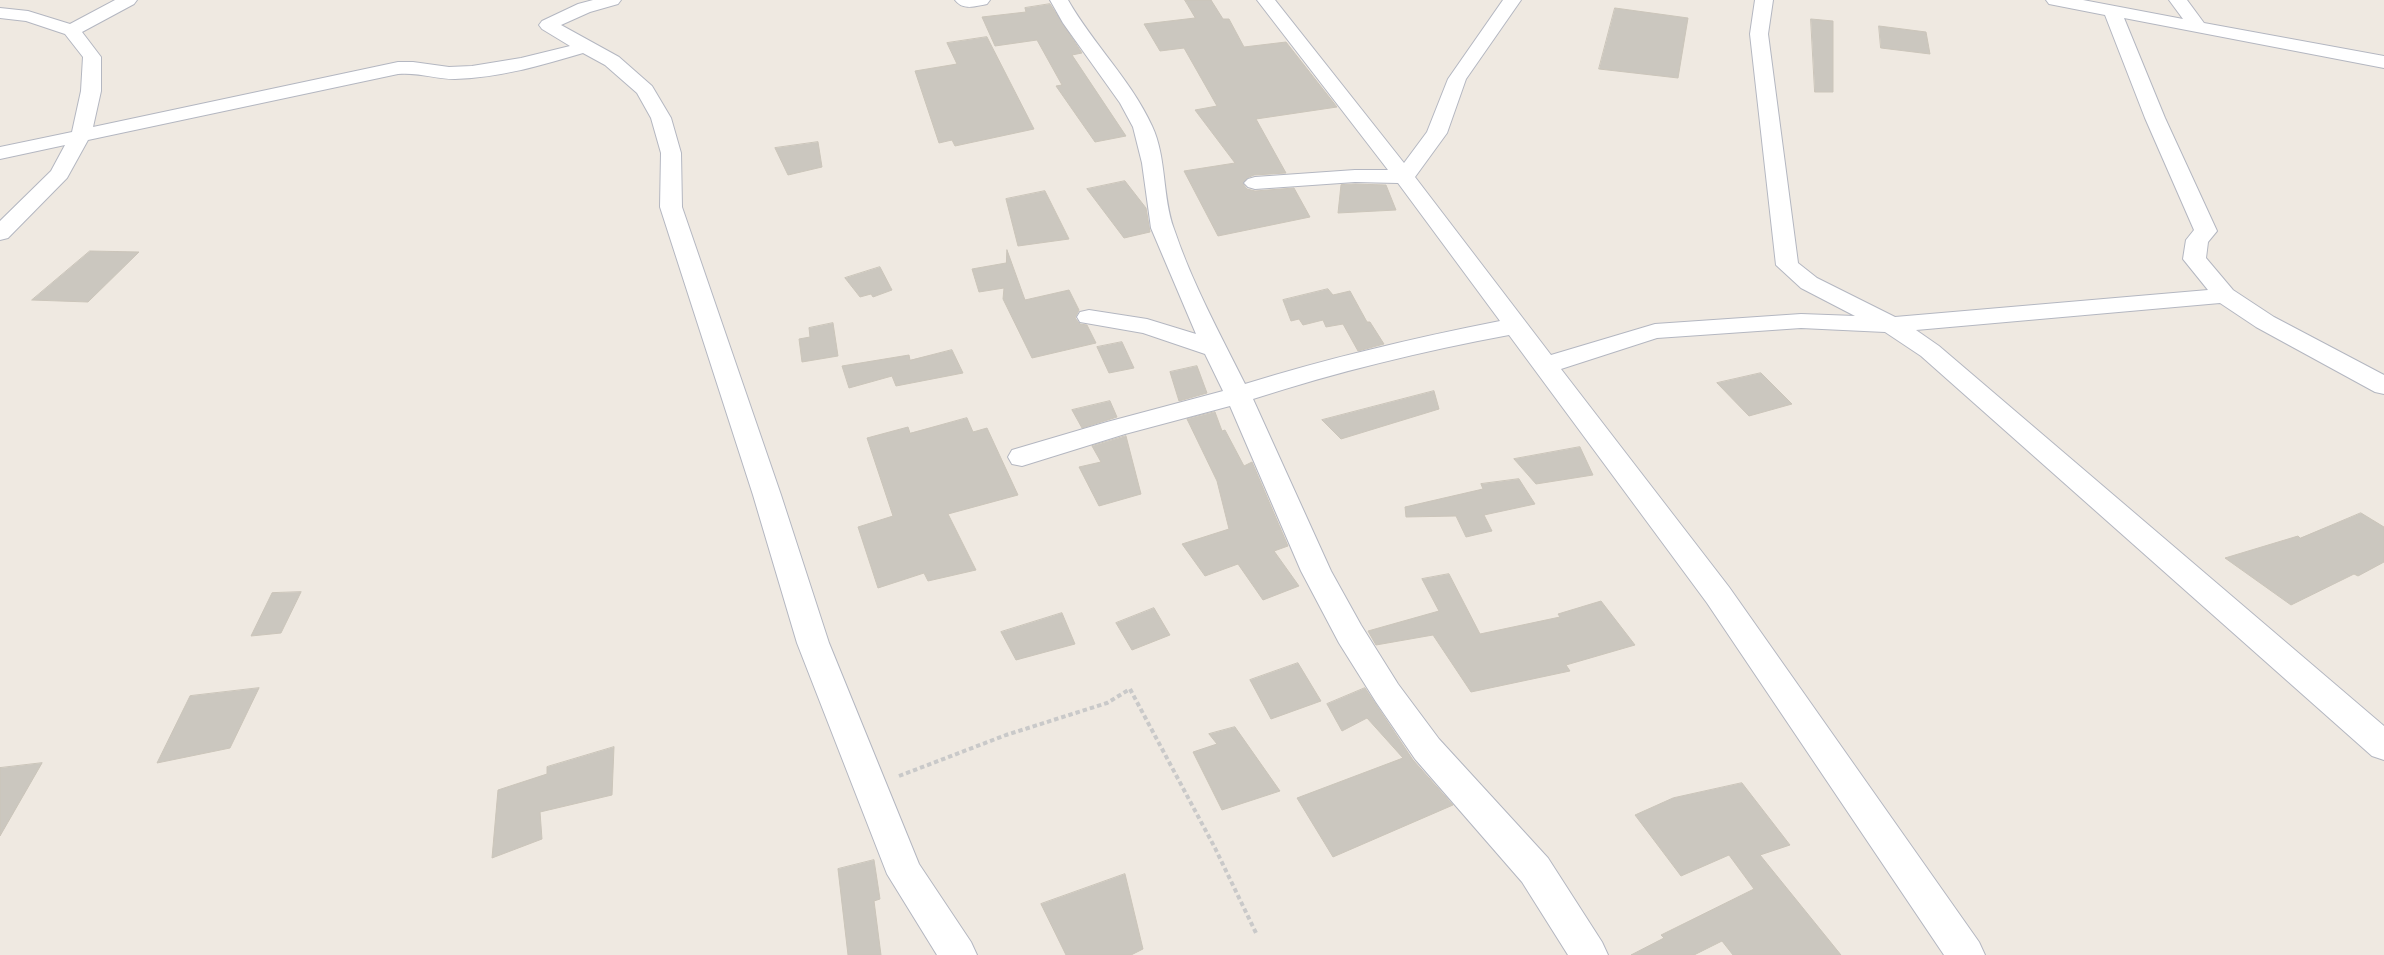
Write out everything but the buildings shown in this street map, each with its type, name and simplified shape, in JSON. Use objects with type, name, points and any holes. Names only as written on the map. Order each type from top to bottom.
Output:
[{"type":"street","points":[[72,30],[128,0]]},
{"type":"street","points":[[612,0],[584,8],[548,25],[612,61],[645,90],[661,118],[671,153],[672,207],[714,341],[767,495],[812,643],[905,874],[958,955]]},
{"type":"street","points":[[964,0],[968,2],[981,0]]},
{"type":"street","points":[[1058,0],[1072,23],[1129,102],[1143,127],[1152,163],[1162,228],[1197,312],[1238,395],[1316,571],[1380,682],[1427,749],[1535,870],[1589,955]]},
{"type":"street","points":[[1266,0],[1404,177],[1718,595],[1966,955]]},
{"type":"street","points":[[1404,177],[1437,134],[1457,79],[1491,33],[1512,0]]},
{"type":"street","points":[[1764,0],[1759,34],[1787,264],[1809,283],[1891,325],[1930,351],[2384,746]]},
{"type":"street","points":[[2055,0],[2384,62]]},
{"type":"street","points":[[2178,0],[2198,27]]},
{"type":"street","points":[[2112,11],[2154,118],[2206,231],[2197,240],[2194,259],[2225,295],[2265,322],[2384,386]]},
{"type":"street","points":[[0,13],[28,16],[72,30],[92,57],[92,91],[81,134],[60,174],[0,233]]},
{"type":"street","points":[[0,152],[398,68],[412,66],[453,74],[484,71],[585,47]]},
{"type":"street","points":[[1255,183],[1355,176],[1404,177]]},
{"type":"street","points":[[1546,365],[1655,331],[1801,321],[1891,325],[2133,305],[2225,295]]},
{"type":"street","points":[[1089,317],[1147,326],[1216,349]]},
{"type":"street","points":[[1022,457],[1116,428],[1238,395],[1310,372],[1426,343],[1516,326]]},
{"type":"path","points":[[870,787],[1006,735],[1107,703],[1130,689],[1215,848],[1257,935]]}]
